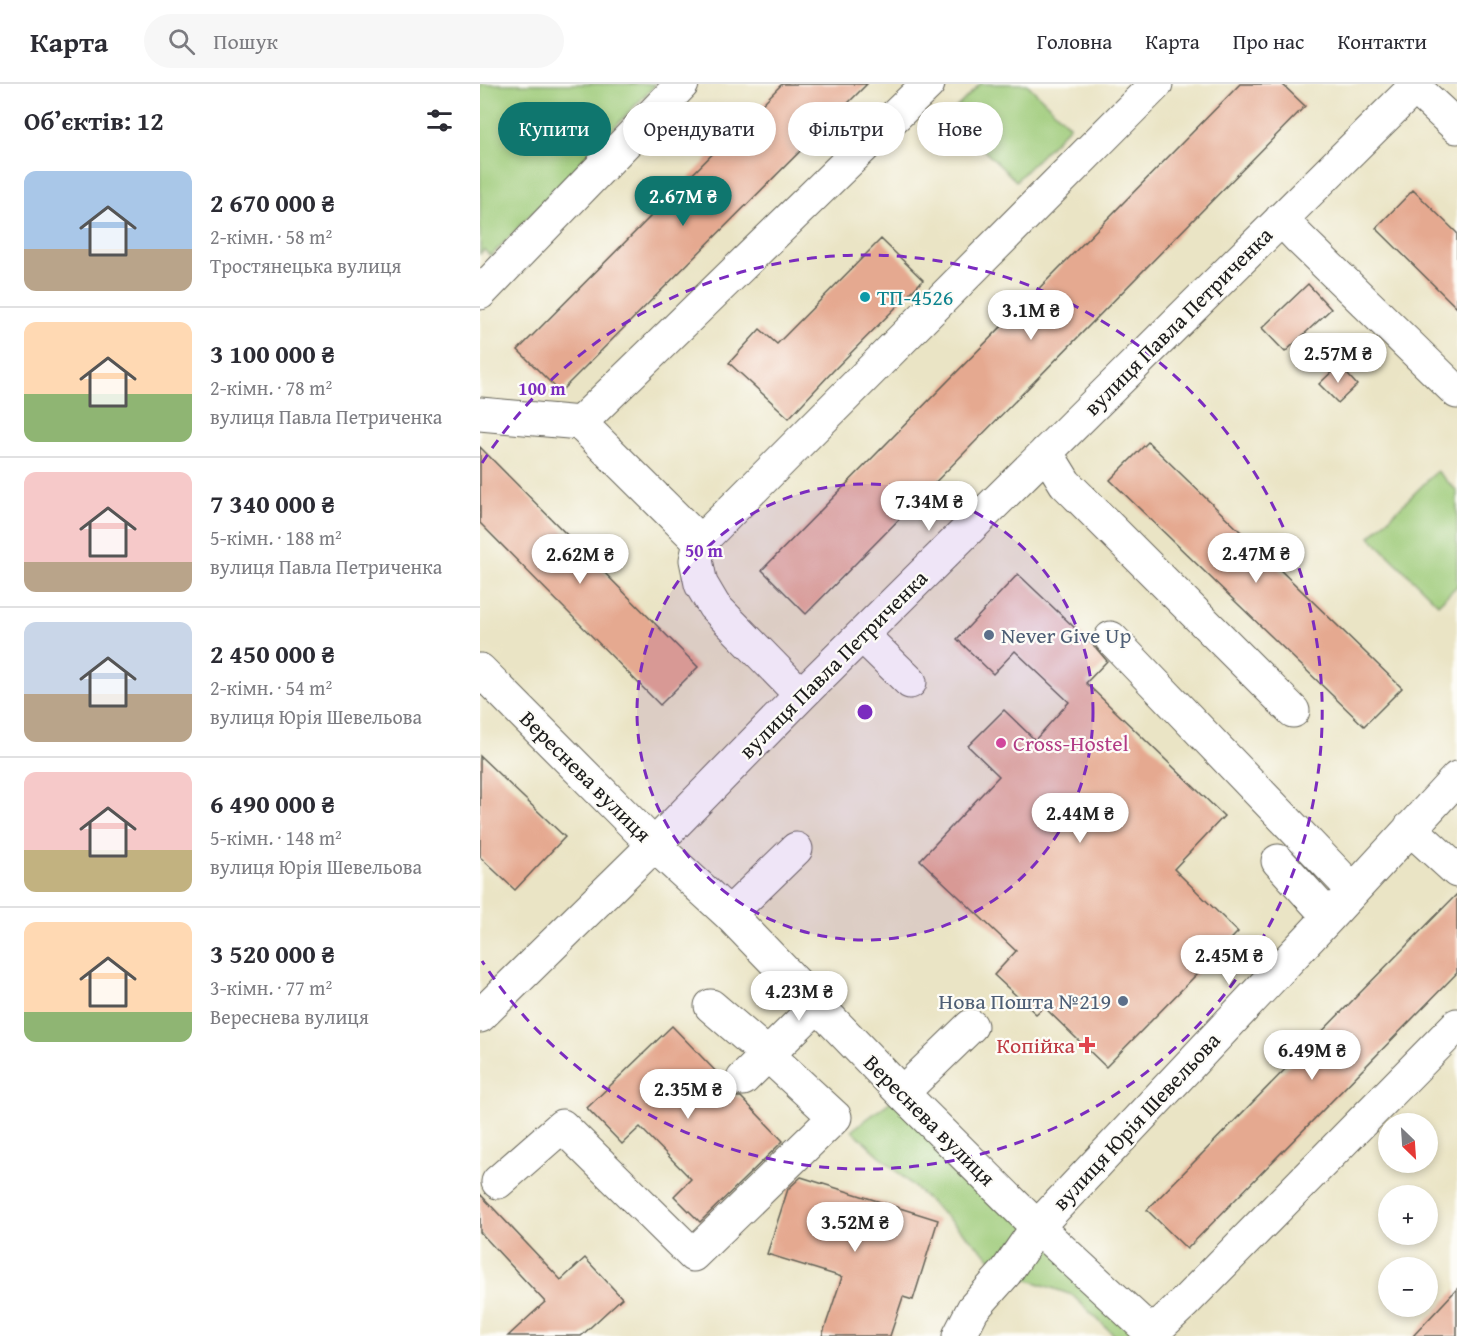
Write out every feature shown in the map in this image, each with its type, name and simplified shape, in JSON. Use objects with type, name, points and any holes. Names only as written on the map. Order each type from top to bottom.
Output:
[{"type":"street","points":[[480,293],[682,84]]},
{"type":"street","points":[[580,423],[928,84]]},
{"type":"street","points":[[801,695],[714,606],[701,584],[696,560],[700,542],[1153,85]]},
{"type":"street","points":[[1414,85],[1457,127]]},
{"type":"street","name":"вулиця Павла Петриченка","points":[[480,1016],[1414,85]]},
{"type":"street","points":[[1281,219],[1457,392]]},
{"type":"street","points":[[480,414],[580,423],[700,542]]},
{"type":"street","points":[[1046,452],[1065,483],[1293,711]]},
{"type":"street","points":[[862,635],[910,682]]},
{"type":"street","points":[[1111,638],[1353,890]]},
{"type":"street","name":"Вереснева вулиця","points":[[480,670],[654,845],[729,914],[902,1093],[1037,1227],[1153,1334]]},
{"type":"street","name":"вулиця Юрія Шевельова","points":[[959,1336],[974,1310],[1006,1272],[1037,1227],[1457,778]]},
{"type":"street","points":[[1410,828],[1457,871]]},
{"type":"street","points":[[729,914],[796,849]]},
{"type":"street","points":[[1278,861],[1329,917]]},
{"type":"street","points":[[743,1079],[818,1005]]},
{"type":"street","points":[[498,1182],[562,1126],[693,1255],[834,1118],[768,1055],[711,1006]]},
{"type":"street","points":[[1153,1334],[1457,1025]]},
{"type":"street","points":[[902,1093],[971,1026]]},
{"type":"green space","points":[[480,84],[656,84],[639,102],[623,102],[623,118],[611,131],[611,102],[498,102],[498,156],[587,156],[491,256],[484,250],[480,254]]},
{"type":"green space","points":[[980,84],[1027,84],[1070,126],[1016,181],[990,156],[1003,156],[1003,102],[962,102]]},
{"type":"green space","points":[[1437,471],[1457,491],[1457,586],[1438,604],[1370,537]]},
{"type":"green space","points":[[902,1093],[1155,1336],[1115,1336],[1072,1295],[1006,1272],[852,1130]]},
{"type":"building","points":[[782,84],[867,84],[849,102],[788,102],[788,156],[795,156],[560,392],[518,350],[711,156],[776,156],[776,102],[764,102]]},
{"type":"building","points":[[1240,84],[1282,84],[1305,106],[806,614],[762,570]]},
{"type":"building","points":[[1413,190],[1457,233],[1457,308],[1376,228]]},
{"type":"building","points":[[881,239],[923,280],[789,418],[729,363],[760,329],[777,344]]},
{"type":"building","points":[[1308,284],[1331,309],[1285,352],[1262,328]]},
{"type":"building","points":[[1339,365],[1357,385],[1338,403],[1319,384]]},
{"type":"building","points":[[1148,442],[1402,688],[1364,726],[1110,480]]},
{"type":"building","points":[[480,447],[698,667],[660,705],[480,523]]},
{"type":"building","points":[[1018,574],[1107,661],[1086,683],[1224,816],[1174,869],[1238,932],[1106,1067],[1044,1007],[1036,1014],[994,975],[1016,951],[920,860],[999,776],[968,746],[1004,710],[1035,740],[1069,702],[1015,651],[993,674],[957,639]]},
{"type":"building","points":[[480,756],[565,837],[515,890],[480,857]]},
{"type":"building","points":[[1457,894],[1457,973],[1187,1249],[1147,1210]]},
{"type":"building","points":[[672,1026],[725,1081],[729,1092],[741,1097],[783,1141],[700,1222],[674,1196],[691,1179],[640,1127],[622,1144],[587,1108]]},
{"type":"building","points":[[801,1177],[938,1220],[913,1300],[903,1297],[890,1336],[822,1336],[842,1277],[767,1254],[788,1189]]},
{"type":"building","points":[[480,1194],[561,1280],[585,1258],[622,1298],[581,1336],[508,1336],[545,1302],[480,1232]]},
{"type":"building","points":[[1457,1289],[1457,1336],[1413,1336],[1431,1317],[1438,1317],[1438,1309]]},
{"type":"place","name":"ТП-4526","points":[[865,297]]},
{"type":"place","name":"Never Give Up","points":[[989,635]]},
{"type":"place","name":"Cross-Hostel","points":[[1001,743]]},
{"type":"place","name":"Нова Пошта №219","points":[[1123,1001]]},
{"type":"place","name":"Копійка","points":[[1087,1045]]}]
